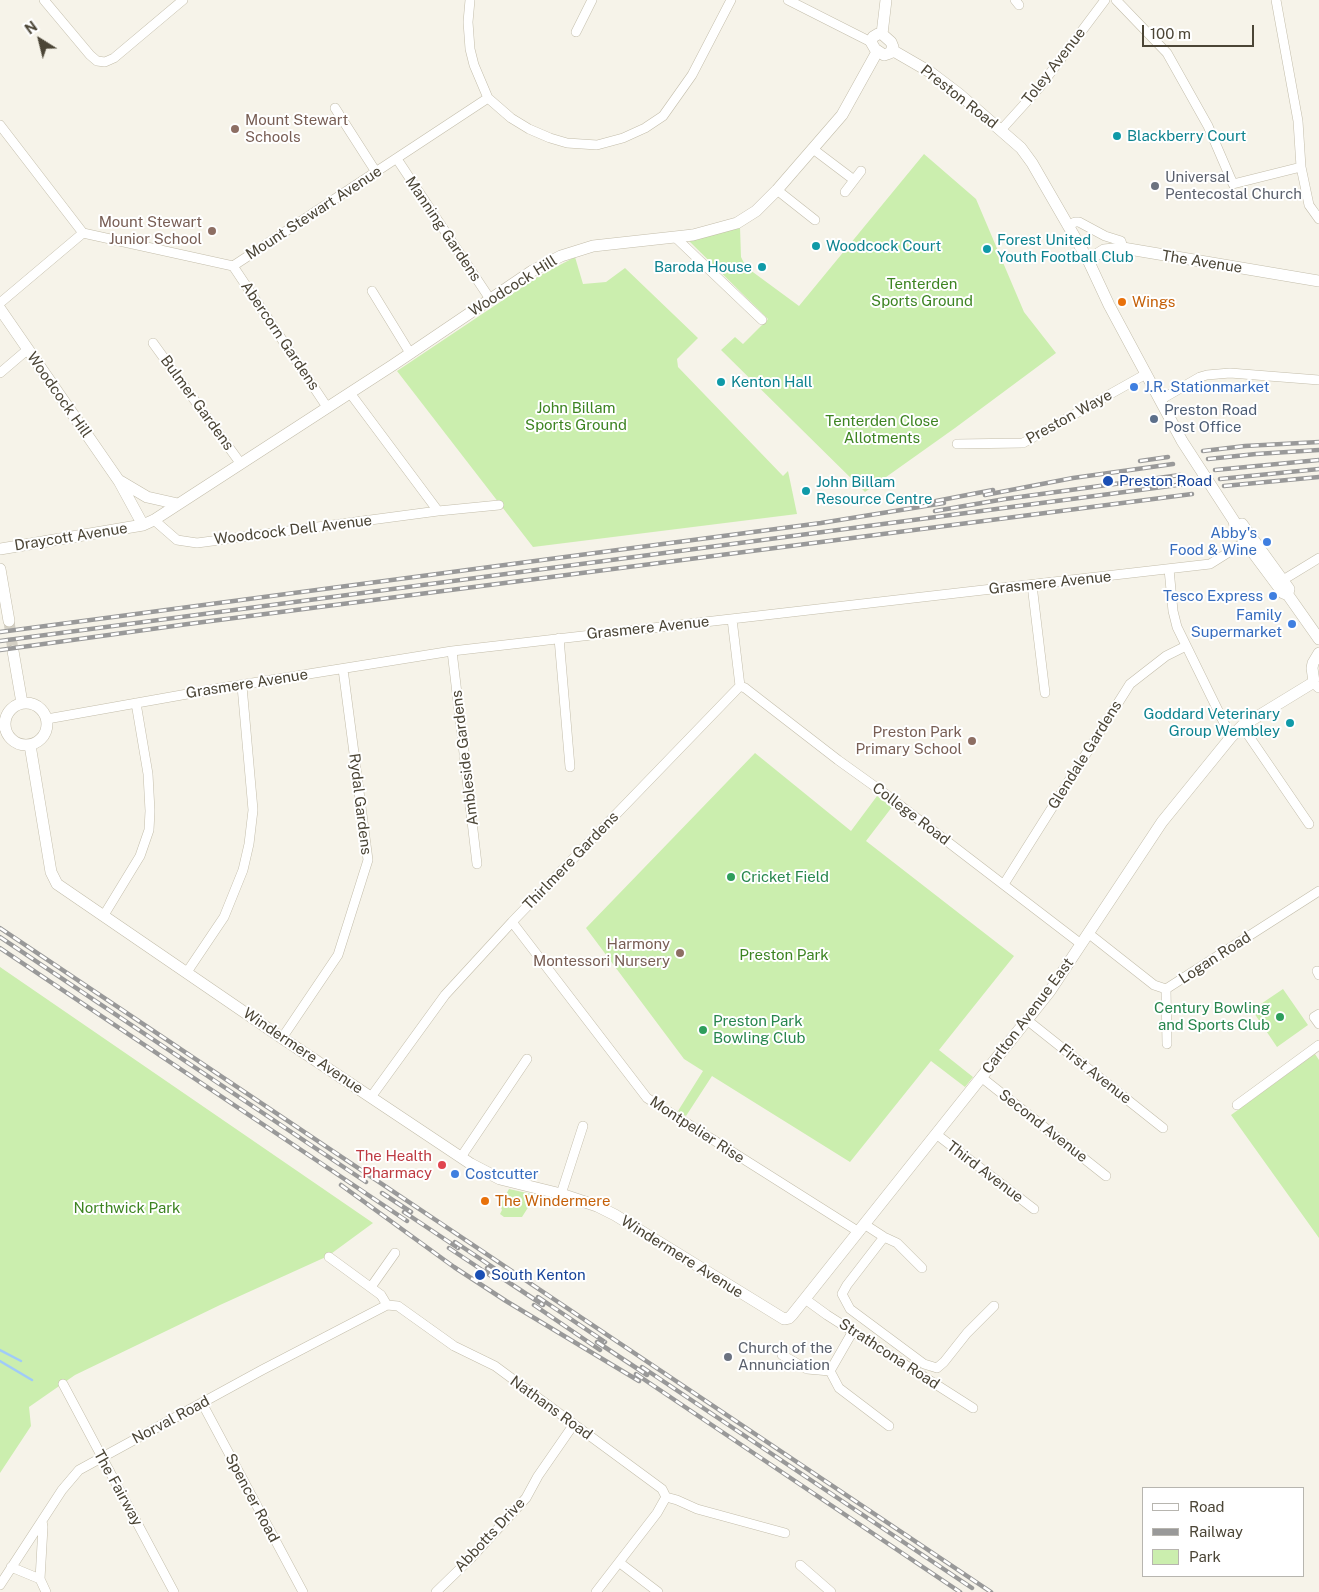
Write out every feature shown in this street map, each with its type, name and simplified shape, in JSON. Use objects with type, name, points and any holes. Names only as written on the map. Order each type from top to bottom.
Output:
[{"type":"street","points":[[44,0],[90,56],[105,62],[114,58],[183,0]]},
{"type":"street","points":[[470,0],[468,22],[470,49],[488,98],[511,118],[529,129],[567,143],[596,145],[623,138],[645,128],[663,116],[692,75],[731,0]]},
{"type":"street","points":[[576,32],[592,0]]},
{"type":"street","points":[[788,0],[884,54],[890,53],[892,50],[891,42],[882,34]]},
{"type":"street","points":[[882,34],[886,0]]},
{"type":"street","name":"Toley Avenue","points":[[1001,130],[1038,88],[1105,0]]},
{"type":"street","points":[[1116,0],[1167,53],[1208,126],[1233,184],[1301,168]]},
{"type":"street","points":[[1276,0],[1298,121],[1301,168],[1310,206],[1319,219]]},
{"type":"street","points":[[874,47],[874,37],[882,34]]},
{"type":"street","name":"Woodcock Hill","points":[[0,309],[118,480],[143,525],[154,520],[350,393],[532,271],[561,256],[593,246],[676,238],[706,232],[737,223],[756,211],[813,150],[842,115],[874,47]]},
{"type":"street","name":"Preston Road","points":[[892,50],[930,72],[1001,130],[1021,148],[1032,163],[1088,260],[1109,305],[1182,441],[1234,521],[1245,542],[1283,594],[1288,595],[1319,639]]},
{"type":"street","name":"Mount Stewart Avenue","points":[[83,233],[233,266],[488,98]]},
{"type":"street","points":[[335,108],[376,172]]},
{"type":"street","points":[[0,125],[83,233],[0,303]]},
{"type":"street","points":[[813,150],[854,180]]},
{"type":"street","name":"Manning Gardens","points":[[396,159],[490,299]]},
{"type":"street","points":[[845,192],[861,170]]},
{"type":"street","points":[[777,190],[815,220]]},
{"type":"street","points":[[1068,226],[1079,222],[1105,236],[1121,240],[1122,248]]},
{"type":"street","points":[[1104,250],[1105,236]]},
{"type":"street","points":[[676,238],[762,320]]},
{"type":"street","name":"The Avenue","points":[[1088,260],[1104,250],[1122,248],[1319,281]]},
{"type":"street","name":"Abercorn Gardens","points":[[233,266],[327,407]]},
{"type":"street","points":[[372,291],[410,353]]},
{"type":"street","name":"Bulmer Gardens","points":[[153,343],[241,464]]},
{"type":"street","points":[[0,373],[27,350]]},
{"type":"street","points":[[1160,400],[1200,376],[1207,374],[1230,373],[1319,380]]},
{"type":"street","name":"Preston Waye","points":[[957,444],[1023,443],[1146,374]]},
{"type":"street","points":[[350,393],[438,511]]},
{"type":"street","name":"Woodcock Hill","points":[[118,480],[147,497],[178,504]]},
{"type":"street","name":"Woodcock Dell Avenue","points":[[154,520],[177,540],[197,542],[499,505]]},
{"type":"street","name":"Preston Road","points":[[1234,521],[1240,522],[1283,580],[1289,589],[1288,595]]},
{"type":"street","name":"Draycott Avenue","points":[[0,549],[143,525]]},
{"type":"street","name":"Grasmere Avenue","points":[[47,719],[452,651],[1213,564],[1245,542]]},
{"type":"street","points":[[1283,580],[1319,558]]},
{"type":"street","points":[[0,569],[9,621]]},
{"type":"street","points":[[1169,569],[1173,611],[1177,627],[1230,737]]},
{"type":"street","points":[[1032,585],[1045,693]]},
{"type":"street","points":[[732,619],[740,686]]},
{"type":"street","points":[[558,638],[570,766]]},
{"type":"street","name":"Glendale Gardens","points":[[1004,884],[1130,684],[1166,656],[1186,646]]},
{"type":"street","points":[[14,651],[22,703]]},
{"type":"street","name":"Ambleside Gardens","points":[[452,651],[477,864]]},
{"type":"street","name":"Carlton Avenue East","points":[[789,1318],[1028,1020],[1050,991],[1162,822],[1230,737],[1242,726],[1317,685],[1312,668],[1319,653]]},
{"type":"street","name":"Rydal Gardens","points":[[282,1038],[338,955],[368,860],[343,669]]},
{"type":"street","points":[[187,972],[224,917],[243,870],[249,844],[252,810],[242,686]]},
{"type":"street","name":"College Road","points":[[740,686],[884,793],[1081,944]]},
{"type":"street","name":"Thirlmere Gardens","points":[[371,1097],[445,995],[512,922],[740,686]]},
{"type":"street","points":[[22,703],[37,705],[43,710],[47,719],[48,727],[45,734],[41,740],[30,745],[23,745],[10,738],[2,726],[8,712],[13,707],[22,703]]},
{"type":"street","points":[[104,915],[140,856],[149,830],[148,774],[136,703]]},
{"type":"street","points":[[1242,726],[1309,824]]},
{"type":"street","name":"Windermere Avenue","points":[[30,745],[51,872],[57,884],[461,1158],[500,1179],[561,1194],[597,1206],[615,1215],[780,1318],[789,1318]]},
{"type":"street","name":"Logan Road","points":[[1088,933],[1154,985],[1166,989],[1319,891]]},
{"type":"street","name":"Montpelier Rise","points":[[512,922],[648,1098],[862,1228],[897,1242],[922,1268]]},
{"type":"street","points":[[1166,989],[1167,1044]]},
{"type":"street","points":[[1319,1014],[1314,1017],[1319,1024]]},
{"type":"street","name":"First Avenue","points":[[1028,1020],[1163,1128]]},
{"type":"street","points":[[1237,1105],[1319,1044]]},
{"type":"street","points":[[461,1158],[527,1059]]},
{"type":"street","name":"Second Avenue","points":[[981,1077],[1106,1176]]},
{"type":"street","points":[[561,1194],[583,1126]]},
{"type":"street","name":"Third Avenue","points":[[936,1134],[1034,1209]]},
{"type":"street","points":[[884,1237],[842,1294],[850,1309],[924,1364],[937,1368],[967,1333],[994,1306]]},
{"type":"street","points":[[371,1287],[395,1253]]},
{"type":"street","name":"Nathans Road","points":[[329,1257],[381,1295],[386,1301],[386,1305],[398,1306],[454,1346],[495,1366],[662,1489],[666,1497],[697,1509],[785,1533]]},
{"type":"street","name":"Strathcona Road","points":[[805,1299],[973,1408]]},
{"type":"street","name":"Norval Road","points":[[0,1585],[62,1490],[79,1470],[386,1305]]},
{"type":"street","points":[[830,1370],[853,1331]]},
{"type":"street","points":[[782,1355],[807,1369],[830,1370]]},
{"type":"street","points":[[830,1370],[839,1388],[889,1426]]},
{"type":"street","name":"The Fairway","points":[[63,1384],[174,1592]]},
{"type":"street","name":"Spencer Road","points":[[202,1403],[304,1592]]},
{"type":"street","name":"Abbotts Drive","points":[[436,1592],[471,1558],[526,1498],[538,1476],[574,1424]]},
{"type":"street","points":[[596,1592],[657,1513],[666,1497]]},
{"type":"street","points":[[42,1521],[40,1579],[46,1592]]},
{"type":"street","points":[[620,1563],[658,1592]]},
{"type":"street","points":[[800,1565],[831,1592]]},
{"type":"street","points":[[12,1567],[40,1579]]},
{"type":"green space","name":"Tenterden Sports Ground","points":[[924,154],[976,199],[1024,312],[1056,353],[865,492],[721,350],[735,337],[743,344],[768,319],[688,240],[740,227],[741,257],[746,267],[799,306]]},
{"type":"green space","name":"John Billam Sports Ground","points":[[575,257],[583,284],[606,282],[625,268],[698,338],[677,359],[678,367],[783,476],[788,471],[797,514],[533,547],[397,371],[539,276]]},
{"type":"green space","name":"Preston Park","points":[[755,753],[851,831],[877,796],[892,807],[866,841],[1014,956],[939,1050],[973,1077],[965,1087],[931,1061],[850,1162],[712,1076],[686,1116],[678,1111],[703,1071],[684,1059],[586,928]]},
{"type":"green space","name":"Northwick Park","points":[[0,967],[373,1223],[328,1256],[220,1305],[75,1375],[29,1407],[31,1426],[0,1473]]},
{"type":"green space","name":"Century Bowling and Sports Club","points":[[1283,989],[1308,1025],[1277,1047],[1252,1010]]},
{"type":"green space","points":[[1315,1054],[1319,1060],[1319,1238],[1231,1115]]},
{"type":"green space","points":[[509,1189],[536,1195],[522,1217],[504,1217],[500,1214],[502,1210],[500,1205]]},
{"type":"waterway","points":[[0,1350],[21,1361]]},
{"type":"waterway","points":[[0,1361],[32,1380]]},
{"type":"tunnel","points":[[9,621],[13,651]]},
{"type":"railway","points":[[1203,451],[1245,446],[1319,442]]},
{"type":"railway","points":[[1208,459],[1319,450]]},
{"type":"railway","points":[[1140,461],[1168,457]]},
{"type":"railway","points":[[1215,470],[1319,460]]},
{"type":"railway","points":[[985,495],[1073,478],[1173,464]]},
{"type":"railway","points":[[1220,479],[1319,469]]},
{"type":"railway","points":[[935,511],[1005,499],[1180,475]]},
{"type":"railway","points":[[1224,486],[1319,477]]},
{"type":"railway","points":[[0,641],[1185,484]]},
{"type":"railway","points":[[936,501],[993,490]]},
{"type":"railway","points":[[0,650],[1192,494]]},
{"type":"railway","points":[[0,632],[821,523],[944,503]]},
{"type":"railway","points":[[0,928],[991,1592]]},
{"type":"railway","points":[[0,937],[366,1182]]},
{"type":"railway","points":[[0,948],[407,1221]]},
{"type":"railway","points":[[341,1185],[454,1267],[506,1301],[639,1381]]},
{"type":"railway","points":[[382,1193],[411,1212]]},
{"type":"railway","points":[[404,1212],[458,1248]]},
{"type":"railway","points":[[455,1242],[494,1268]]},
{"type":"railway","points":[[449,1248],[491,1276]]},
{"type":"railway","points":[[487,1268],[543,1305]]},
{"type":"railway","points":[[538,1297],[605,1342]]},
{"type":"railway","points":[[534,1305],[600,1350]]},
{"type":"railway","points":[[597,1342],[647,1375]]},
{"type":"railway","points":[[642,1367],[972,1588]]},
{"type":"railway","points":[[636,1374],[960,1592]]},
{"type":"place","name":"Mount Stewart Schools","points":[[235,129]]},
{"type":"place","name":"Blackberry Court","points":[[1117,136]]},
{"type":"place","name":"Universal Pentecostal Church","points":[[1155,186]]},
{"type":"place","name":"Mount Stewart Junior School","points":[[212,231]]},
{"type":"place","name":"Woodcock Court","points":[[816,246]]},
{"type":"place","name":"Forest United Youth Football Club","points":[[987,249]]},
{"type":"place","name":"Baroda House","points":[[762,267]]},
{"type":"place","name":"Wings","points":[[1122,302]]},
{"type":"place","name":"Kenton Hall","points":[[721,382]]},
{"type":"place","name":"J.R. Stationmarket","points":[[1134,387]]},
{"type":"place","name":"Preston Road Post Office","points":[[1154,419]]},
{"type":"place","name":"Preston Road","points":[[1108,481]]},
{"type":"place","name":"John Billam Resource Centre","points":[[806,491]]},
{"type":"place","name":"Abby's Food & Wine","points":[[1267,542]]},
{"type":"place","name":"Tesco Express","points":[[1273,596]]},
{"type":"place","name":"Family Supermarket","points":[[1292,624]]},
{"type":"place","name":"Goddard Veterinary Group Wembley","points":[[1290,723]]},
{"type":"place","name":"Preston Park Primary School","points":[[972,741]]},
{"type":"place","name":"Cricket Field","points":[[731,877]]},
{"type":"place","name":"Harmony Montessori Nursery","points":[[680,953]]},
{"type":"place","name":"Century Bowling and Sports Club","points":[[1280,1017]]},
{"type":"place","name":"Preston Park Bowling Club","points":[[703,1030]]},
{"type":"place","name":"The Health Pharmacy","points":[[442,1165]]},
{"type":"place","name":"Costcutter","points":[[455,1174]]},
{"type":"place","name":"The Windermere","points":[[485,1201]]},
{"type":"place","name":"South Kenton","points":[[480,1275]]},
{"type":"place","name":"Church of the Annunciation","points":[[728,1357]]},
{"type":"park label","name":"Tenterden Close Allotments","points":[[882,430]]}]
